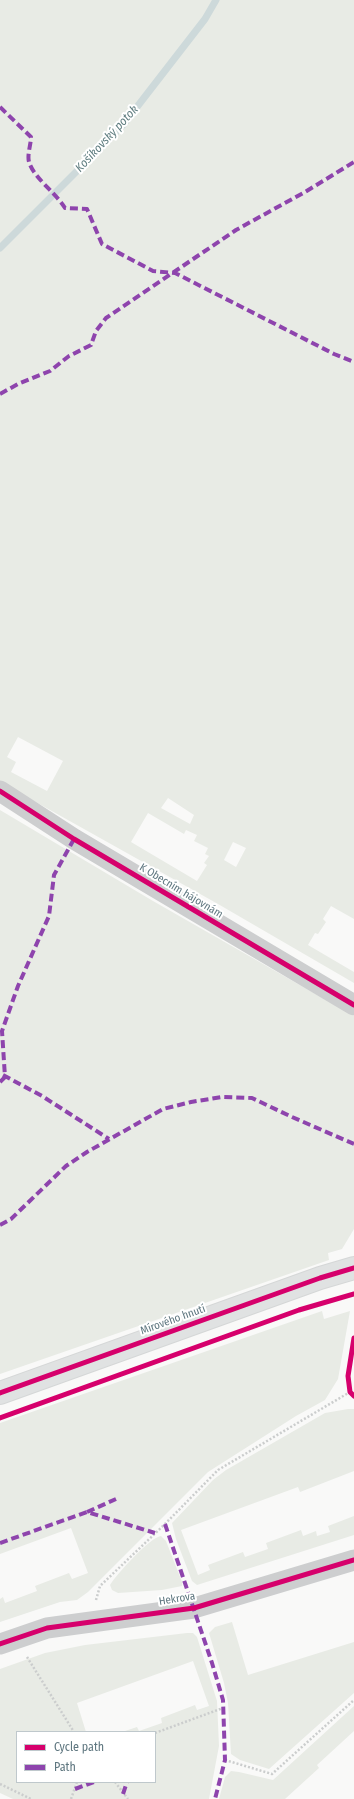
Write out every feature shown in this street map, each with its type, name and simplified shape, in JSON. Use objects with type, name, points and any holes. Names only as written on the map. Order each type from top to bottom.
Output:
[{"type":"main road","name":"Mírového hnutí","points":[[0,1393],[320,1278],[354,1268]]},
{"type":"street","name":"K Obecním hájovnám","points":[[0,791],[74,839],[354,1005]]},
{"type":"street","name":"Hekrova","points":[[0,1644],[47,1628],[194,1608],[354,1560]]},
{"type":"path","points":[[95,1602],[100,1586],[165,1524],[218,1470],[351,1392]]},
{"type":"path","points":[[19,1638],[32,1666],[73,1731]]},
{"type":"path","points":[[225,1760],[272,1774],[354,1700]]},
{"type":"path","points":[[156,1733],[223,1708]]},
{"type":"path","points":[[71,1799],[77,1783]]},
{"type":"path","points":[[116,1783],[128,1799]]},
{"type":"path","points":[[0,1784],[31,1799]]},
{"type":"shaded area","points":[[0,0],[354,0],[354,919],[331,906],[323,919],[326,922],[318,934],[315,933],[308,945],[354,972],[354,983],[218,904],[0,782]],"holes":[[[18,737],[63,761],[47,791],[11,772],[16,762],[7,757]],[[168,798],[194,815],[190,824],[161,808]],[[148,813],[184,834],[186,830],[197,835],[194,841],[208,848],[205,854],[209,856],[204,863],[207,865],[197,881],[131,842]],[[233,842],[246,848],[236,867],[224,860]]]},
{"type":"shaded area","points":[[0,810],[153,901],[354,1016],[354,1229],[342,1249],[328,1253],[329,1260],[0,1374]]},
{"type":"shaded area","points":[[322,1311],[324,1319],[350,1311],[338,1379],[325,1400],[296,1416],[208,1472],[88,1592],[77,1600],[60,1602],[0,1622],[0,1599],[3,1597],[5,1603],[37,1591],[35,1586],[69,1573],[72,1579],[88,1573],[71,1528],[0,1554],[0,1423]]},
{"type":"shaded area","points":[[354,1409],[354,1471],[300,1492],[298,1487],[181,1530],[198,1575],[210,1570],[208,1565],[243,1552],[245,1557],[268,1549],[266,1543],[301,1530],[303,1536],[316,1531],[317,1536],[330,1532],[328,1526],[354,1516],[354,1535],[197,1585],[192,1581],[176,1539],[172,1523],[213,1480],[226,1470],[325,1413]]},
{"type":"shaded area","points":[[161,1536],[166,1541],[182,1582],[182,1586],[162,1590],[118,1593],[112,1590],[110,1585],[126,1565],[141,1549]]},
{"type":"shaded area","points":[[232,1622],[248,1675],[354,1642],[354,1693],[269,1769],[240,1760],[231,1754],[228,1703],[224,1683],[209,1633],[215,1627]]},
{"type":"shaded area","points":[[193,1633],[197,1637],[217,1701],[219,1746],[209,1799],[13,1799],[0,1793],[0,1669],[45,1653],[85,1645]],"holes":[[[193,1661],[209,1706],[197,1710],[195,1705],[161,1718],[162,1723],[139,1731],[156,1731],[156,1783],[16,1783],[16,1731],[86,1731],[77,1703]]]},
{"type":"shaded area","points":[[354,1706],[354,1731],[317,1765],[319,1768],[285,1799],[219,1799],[225,1777],[231,1771],[273,1780]]},
{"type":"shaded area","points":[[137,1727],[139,1731],[125,1731]]},
{"type":"waterway","name":"Košíkovský potok","points":[[0,248],[123,125],[205,19],[216,0]]},
{"type":"marked path","points":[[0,107],[31,137],[29,162],[35,174],[65,208],[87,209],[102,244],[153,271],[175,273],[334,354],[354,362]]},
{"type":"marked path","points":[[0,394],[18,384],[50,371],[69,356],[91,345],[96,331],[106,318],[236,230],[305,192],[354,162]]},
{"type":"marked path","points":[[0,1082],[5,1077],[2,1031],[18,986],[49,916],[54,875],[74,839]]},
{"type":"marked path","points":[[3,1075],[42,1096],[109,1139]]},
{"type":"marked path","points":[[0,1225],[11,1219],[66,1166],[87,1152],[163,1109],[191,1102],[222,1097],[252,1098],[354,1144]]},
{"type":"marked path","points":[[87,1512],[116,1499]]},
{"type":"marked path","points":[[0,1543],[87,1512],[155,1533]]},
{"type":"marked path","points":[[165,1524],[223,1700],[225,1760],[215,1799]]},
{"type":"marked path","points":[[75,1789],[91,1783]]},
{"type":"marked path","points":[[123,1794],[127,1783]]},
{"type":"cycle path","points":[[0,791],[74,839],[354,1005]]},
{"type":"cycle path","points":[[0,1393],[320,1278],[354,1268]]},
{"type":"cycle path","points":[[0,1418],[299,1310],[354,1294]]},
{"type":"cycle path","points":[[354,1338],[348,1376],[350,1392],[354,1396]]},
{"type":"cycle path","points":[[0,1644],[47,1628],[194,1608],[354,1560]]}]
